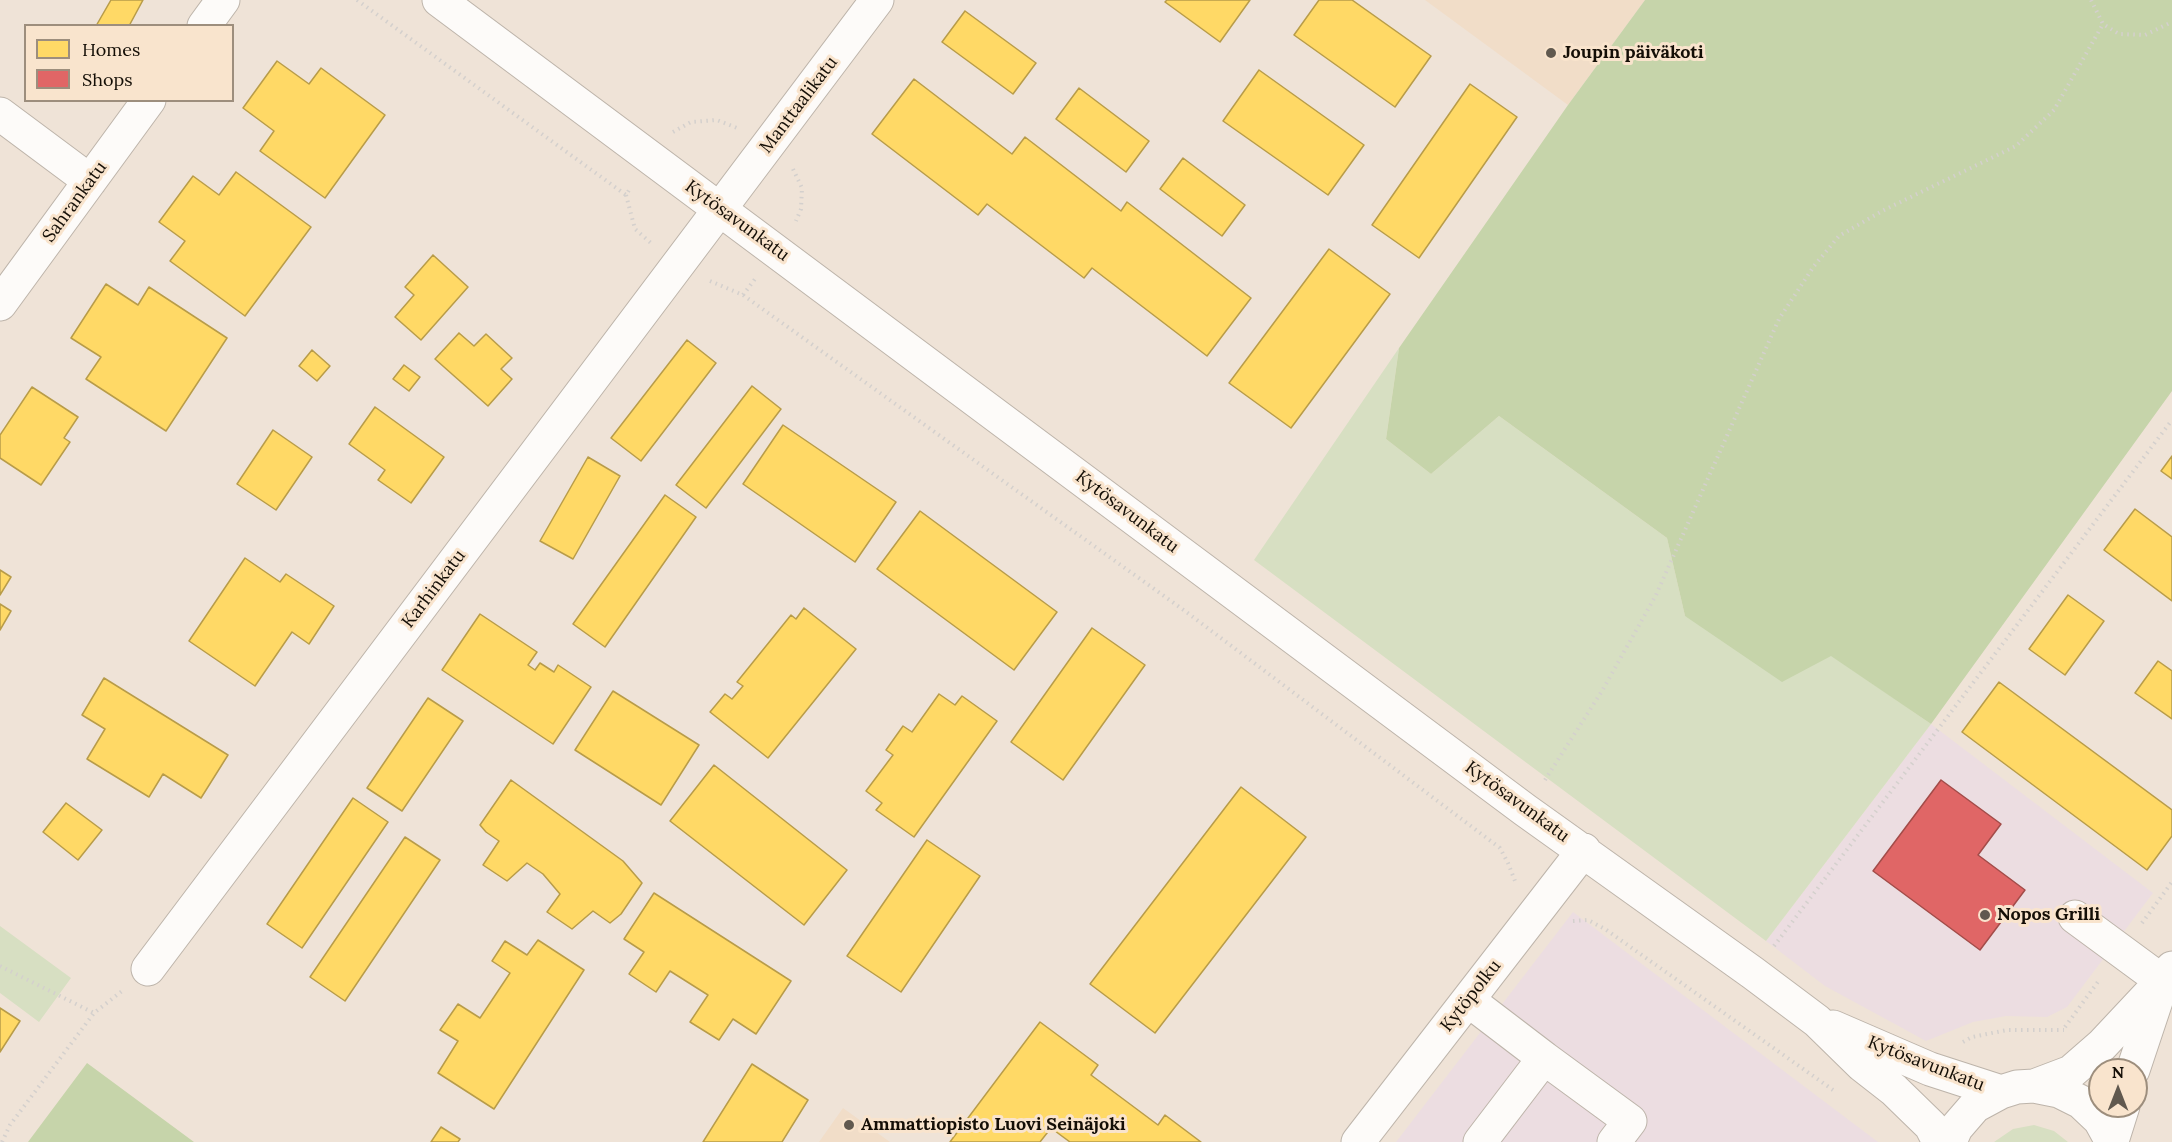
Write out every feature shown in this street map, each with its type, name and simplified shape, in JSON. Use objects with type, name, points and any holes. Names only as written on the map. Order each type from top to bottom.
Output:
[{"type":"street","points":[[205,24],[223,0]]},
{"type":"street","name":"Kytösavunkatu","points":[[438,0],[1525,810],[1584,850],[1817,1021],[1862,1065],[1918,1113],[1931,1126],[1938,1142]]},
{"type":"street","name":"Manttaalikatu","points":[[720,209],[877,0]]},
{"type":"street","name":"Sahrankatu","points":[[0,304],[148,102]]},
{"type":"street","points":[[0,114],[90,181]]},
{"type":"street","name":"Karhinkatu","points":[[148,969],[720,209]]},
{"type":"street","name":"Kytöpolku","points":[[1358,1142],[1584,850]]},
{"type":"street","points":[[2075,917],[2167,975]]},
{"type":"street","points":[[2137,1058],[2167,975]]},
{"type":"street","points":[[2034,1086],[2071,1072],[2102,1045],[2167,975]]},
{"type":"street","points":[[1468,1000],[1630,1121],[1614,1142]]},
{"type":"street","name":"Kytösavunkatu","points":[[1817,1021],[1930,1069],[2001,1092]]},
{"type":"street","points":[[1480,1142],[1544,1058]]},
{"type":"street","points":[[1950,1142],[1956,1128],[1975,1106],[2001,1092],[2017,1087],[2034,1086],[2059,1091],[2081,1102],[2100,1120],[2112,1142]]},
{"type":"street","points":[[2112,1142],[2119,1118]]},
{"type":"path","points":[[357,0],[626,195],[635,228],[661,252],[696,275],[742,295],[1185,611],[1500,848],[1518,891],[1561,923],[1588,920],[1605,929],[1835,1091]]},
{"type":"path","points":[[2091,0],[2103,24],[2119,34],[2145,35],[2172,22]]},
{"type":"path","points":[[1500,848],[1602,692],[1656,595],[1779,319],[1814,266],[1839,236],[1873,216],[2016,146],[2054,110],[2103,24]]},
{"type":"path","points":[[626,195],[668,134],[691,122],[717,120],[740,129]]},
{"type":"path","points":[[1720,1010],[1753,973],[2172,420]]},
{"type":"path","points":[[0,966],[93,1014]]},
{"type":"path","points":[[2,1142],[10,1125],[93,1014],[148,969]]},
{"type":"shaded area","name":"Joupin päiväkoti","points":[[1425,0],[1645,0],[1568,105]]},
{"type":"shaded area","points":[[1931,724],[2153,893],[2067,1007],[2047,1017],[2006,1016],[1973,1022],[1926,1041],[1825,986],[1766,941]]},
{"type":"shaded area","points":[[1573,912],[1878,1142],[1396,1142]]},
{"type":"shaded area","name":"Ammattiopisto Luovi Seinäjoki","points":[[843,1108],[890,1142],[819,1142]]},
{"type":"green space","points":[[1645,0],[2172,0],[2172,391],[1931,724],[1831,656],[1782,682],[1685,616],[1667,538],[1499,416],[1431,474],[1386,439],[1399,348],[1568,105]]},
{"type":"green space","points":[[1399,348],[1386,439],[1431,474],[1499,416],[1667,538],[1685,616],[1831,655],[1931,724],[1766,941],[1254,560]]},
{"type":"green space","points":[[0,926],[71,978],[39,1022],[0,993]]},
{"type":"green space","points":[[87,1063],[194,1142],[28,1142]]},
{"type":"green space","points":[[2034,1125],[2054,1131],[2068,1142],[1994,1142],[2013,1129]]},
{"type":"building: Homes","points":[[111,0],[143,0],[130,24],[97,24]]},
{"type":"building: Homes","points":[[1167,0],[1250,0],[1220,42],[1165,2]]},
{"type":"building: Homes","points":[[1319,0],[1352,0],[1431,56],[1395,107],[1294,35]]},
{"type":"building: Homes","points":[[965,11],[1036,63],[1013,94],[942,42]]},
{"type":"building: Homes","points":[[277,61],[309,84],[321,68],[385,115],[325,198],[260,151],[274,131],[243,108]]},
{"type":"building: Homes","points":[[1259,70],[1364,145],[1328,195],[1223,121]]},
{"type":"building: Homes","points":[[914,79],[1012,154],[1025,137],[1121,211],[1127,202],[1251,298],[1207,356],[1092,268],[1084,278],[987,204],[978,215],[872,134]]},
{"type":"building: Homes","points":[[1470,84],[1517,117],[1419,258],[1372,225]]},
{"type":"building: Homes","points":[[1079,88],[1149,141],[1126,172],[1056,119]]},
{"type":"building: Homes","points":[[1183,158],[1245,205],[1222,236],[1160,189]]},
{"type":"building: Homes","points":[[236,172],[311,227],[245,316],[170,261],[185,241],[159,222],[193,176],[219,195]]},
{"type":"building: Homes","points":[[1329,249],[1390,294],[1291,428],[1229,383]]},
{"type":"building: Homes","points":[[433,255],[468,287],[421,340],[395,317],[414,295],[405,287]]},
{"type":"building: Homes","points":[[106,284],[138,305],[149,287],[227,338],[166,431],[86,379],[101,357],[71,338]]},
{"type":"building: Homes","points":[[459,333],[474,346],[486,334],[512,358],[501,369],[512,379],[488,406],[435,359]]},
{"type":"building: Homes","points":[[687,340],[716,363],[641,461],[611,438]]},
{"type":"building: Homes","points":[[312,350],[330,366],[317,381],[299,366]]},
{"type":"building: Homes","points":[[404,365],[420,377],[409,391],[393,379]]},
{"type":"building: Homes","points":[[752,386],[781,409],[706,508],[676,485]]},
{"type":"building: Homes","points":[[32,387],[78,417],[64,438],[70,442],[41,485],[0,458],[0,435]]},
{"type":"building: Homes","points":[[375,407],[444,457],[411,503],[378,480],[385,470],[349,444]]},
{"type":"building: Homes","points":[[783,425],[896,502],[855,562],[743,484]]},
{"type":"building: Homes","points":[[273,430],[312,457],[276,510],[237,484]]},
{"type":"building: Homes","points":[[2172,456],[2172,479],[2161,471]]},
{"type":"building: Homes","points":[[588,457],[620,476],[573,559],[540,541]]},
{"type":"building: Homes","points":[[665,495],[696,517],[605,647],[573,624]]},
{"type":"building: Homes","points":[[2135,509],[2172,537],[2172,601],[2104,550]]},
{"type":"building: Homes","points":[[920,511],[1057,612],[1014,670],[877,569]]},
{"type":"building: Homes","points":[[245,558],[280,582],[286,574],[334,606],[309,644],[292,632],[255,686],[189,641]]},
{"type":"building: Homes","points":[[0,570],[11,577],[0,595]]},
{"type":"building: Homes","points":[[2068,595],[2104,621],[2065,675],[2029,649]]},
{"type":"building: Homes","points":[[0,604],[11,611],[0,630]]},
{"type":"building: Homes","points":[[804,608],[856,649],[768,758],[710,712],[725,694],[732,699],[743,686],[737,682],[791,615],[796,619]]},
{"type":"building: Homes","points":[[480,614],[537,652],[528,665],[535,670],[540,663],[554,672],[558,665],[591,687],[553,744],[442,670]]},
{"type":"building: Homes","points":[[1092,628],[1145,665],[1063,780],[1011,742]]},
{"type":"building: Homes","points":[[2158,661],[2172,671],[2172,719],[2135,693]]},
{"type":"building: Homes","points":[[104,678],[228,755],[201,798],[163,774],[149,797],[87,759],[105,729],[82,715]]},
{"type":"building: Homes","points":[[1999,682],[2172,810],[2172,836],[2147,870],[1962,732]]},
{"type":"building: Homes","points":[[613,691],[699,745],[661,805],[575,750]]},
{"type":"building: Homes","points":[[939,694],[955,705],[962,696],[997,721],[914,837],[876,810],[882,803],[866,791],[893,755],[886,750],[903,726],[912,732]]},
{"type":"building: Homes","points":[[428,698],[463,721],[402,811],[367,788]]},
{"type":"building: Homes","points":[[714,765],[847,870],[804,925],[670,821]]},
{"type":"building: Homes","points":[[511,780],[623,861],[642,883],[621,914],[610,923],[593,911],[572,929],[547,912],[560,894],[543,874],[527,863],[507,881],[483,865],[499,841],[480,825]]},
{"type":"building: Homes","points":[[1241,787],[1306,837],[1155,1033],[1090,984]]},
{"type":"building: Homes","points":[[353,798],[388,822],[302,948],[267,924]]},
{"type":"building: Homes","points":[[66,803],[102,830],[78,860],[43,832]]},
{"type":"building: Homes","points":[[405,837],[440,860],[345,1001],[310,977]]},
{"type":"building: Homes","points":[[927,840],[980,876],[901,992],[847,956]]},
{"type":"building: Homes","points":[[654,893],[791,981],[756,1034],[733,1019],[719,1040],[690,1022],[708,995],[670,971],[656,992],[629,974],[644,952],[624,939]]},
{"type":"building: Homes","points":[[538,940],[584,970],[494,1109],[438,1073],[458,1041],[440,1030],[458,1004],[480,1018],[510,973],[492,961],[505,941],[527,955]]},
{"type":"building: Homes","points":[[0,1008],[20,1021],[0,1052]]},
{"type":"building: Homes","points":[[1040,1022],[1098,1065],[1091,1075],[1158,1125],[1165,1115],[1201,1142],[1070,1142],[1051,1128],[1040,1142],[950,1142]]},
{"type":"building: Homes","points":[[752,1064],[808,1100],[782,1142],[703,1142]]},
{"type":"building: Homes","points":[[441,1127],[460,1139],[458,1142],[431,1142]]},
{"type":"building: Shops","points":[[1941,780],[2001,824],[1978,855],[2025,890],[1980,950],[1873,871]]},
{"type":"place","name":"Joupin päiväkoti","points":[[1551,53]]},
{"type":"place","name":"Nopos Grilli","points":[[1985,915]]},
{"type":"place","name":"Ammattiopisto Luovi Seinäjoki","points":[[849,1125]]}]
